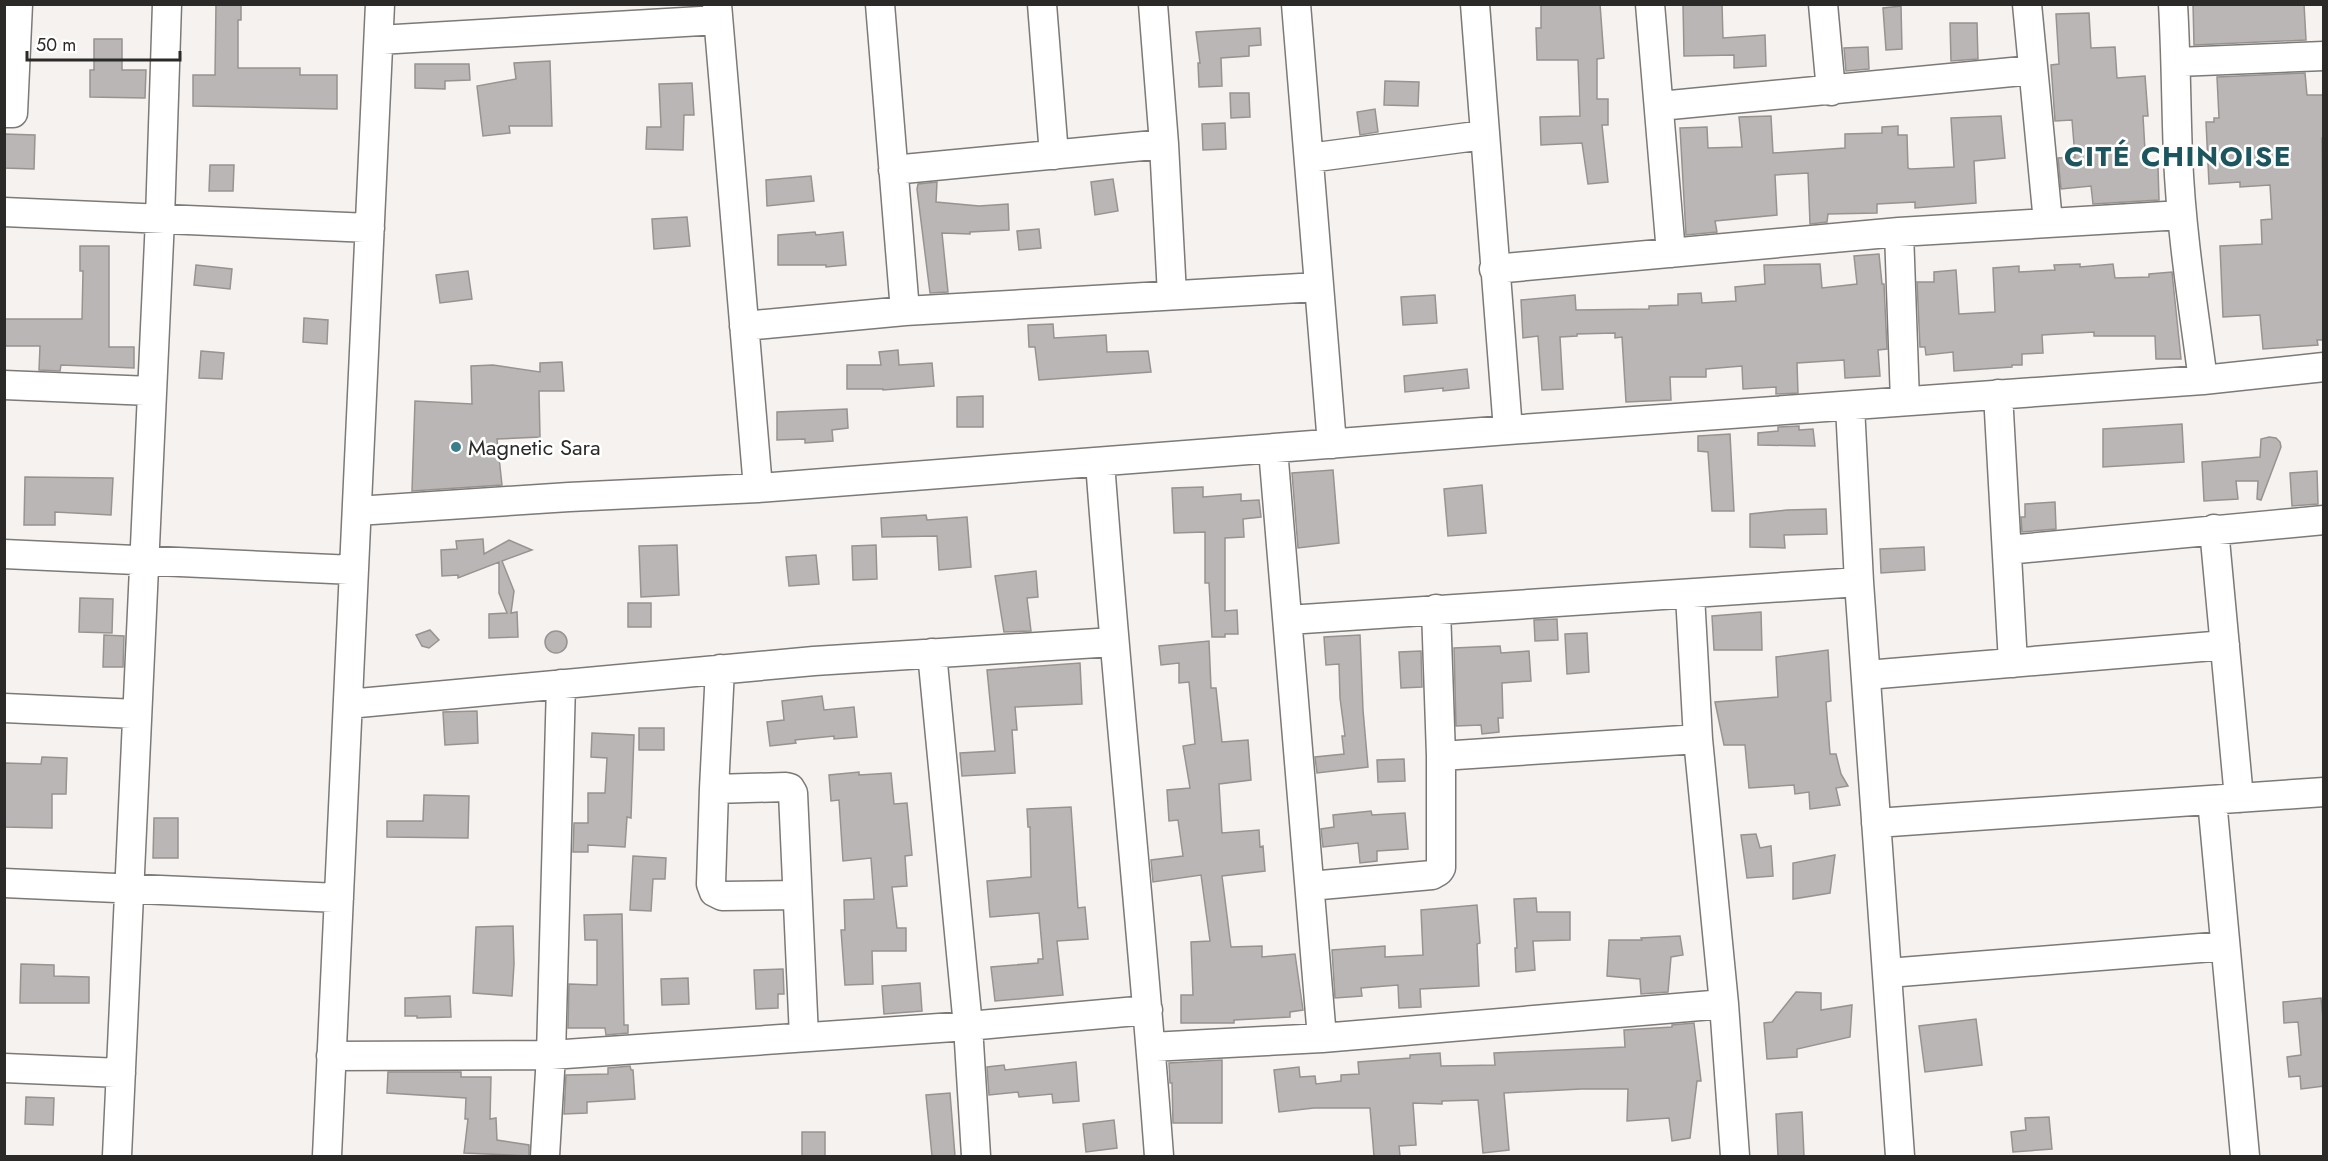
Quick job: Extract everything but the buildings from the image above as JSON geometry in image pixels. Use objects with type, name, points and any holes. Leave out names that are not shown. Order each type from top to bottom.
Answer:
[{"type":"street","points":[[4,113],[13,114],[18,4]]},
{"type":"street","points":[[117,1156],[160,219],[167,4]]},
{"type":"street","points":[[327,1156],[380,4]]},
{"type":"street","points":[[880,4],[904,311]]},
{"type":"street","points":[[1042,4],[1054,154]]},
{"type":"street","points":[[1153,4],[1164,144],[1172,295]]},
{"type":"street","points":[[1296,4],[1317,287],[1332,444]]},
{"type":"street","points":[[1475,4],[1508,430]]},
{"type":"street","points":[[1650,4],[1671,254]]},
{"type":"street","points":[[1823,4],[1831,91]]},
{"type":"street","points":[[2027,4],[2048,222]]},
{"type":"street","points":[[2173,4],[2182,215],[2203,380]]},
{"type":"street","points":[[378,40],[718,12],[758,488]]},
{"type":"street","points":[[2177,62],[2324,56]]},
{"type":"street","points":[[1660,106],[2033,70]]},
{"type":"street","points":[[1309,158],[1484,135]]},
{"type":"street","points":[[892,170],[1164,144]]},
{"type":"street","points":[[4,212],[370,228]]},
{"type":"street","points":[[1494,269],[1899,232],[2182,215]]},
{"type":"street","points":[[1899,232],[1905,401]]},
{"type":"street","points":[[744,326],[904,311],[1317,287]]},
{"type":"street","points":[[357,512],[569,497],[758,488],[1508,430],[2203,380],[2324,367]]},
{"type":"street","points":[[4,385],[151,391]]},
{"type":"street","points":[[1998,394],[2013,663]]},
{"type":"street","points":[[1850,406],[1859,582],[1900,1156]]},
{"type":"street","points":[[1273,449],[1322,1038]]},
{"type":"street","points":[[1100,462],[1113,642],[1148,1010],[1159,1156]]},
{"type":"street","points":[[2007,550],[2324,519]]},
{"type":"street","points":[[2214,529],[2226,645],[2225,946],[2245,1156]]},
{"type":"street","points":[[4,554],[354,570]]},
{"type":"street","points":[[1288,620],[1859,582]]},
{"type":"street","points":[[1690,595],[1698,739],[1724,1004],[1735,1156]]},
{"type":"street","points":[[1310,886],[1432,875],[1439,872],[1442,863],[1437,609]]},
{"type":"street","points":[[348,704],[720,669],[932,652],[1113,642]]},
{"type":"street","points":[[1867,675],[2226,645]]},
{"type":"street","points":[[932,652],[968,1026],[976,1156]]},
{"type":"street","points":[[720,669],[711,884],[714,892],[722,896],[797,895]]},
{"type":"street","points":[[545,1156],[551,1054],[561,684]]},
{"type":"street","points":[[4,708],[137,714]]},
{"type":"street","points":[[1441,756],[1698,739]]},
{"type":"street","points":[[714,789],[790,788],[793,792],[804,1037]]},
{"type":"street","points":[[1876,823],[2324,792]]},
{"type":"street","points":[[4,883],[339,898]]},
{"type":"street","points":[[1888,973],[2225,946]]},
{"type":"street","points":[[1151,1047],[1322,1038],[1724,1004]]},
{"type":"street","points":[[331,1056],[551,1054],[968,1026],[1148,1010]]},
{"type":"street","points":[[4,1068],[121,1073]]},
{"type":"place","name":"Magnetic Sara","points":[[456,447]]},
{"type":"district","name":"CITÉ CHINOISE","points":[[2178,156]]}]
